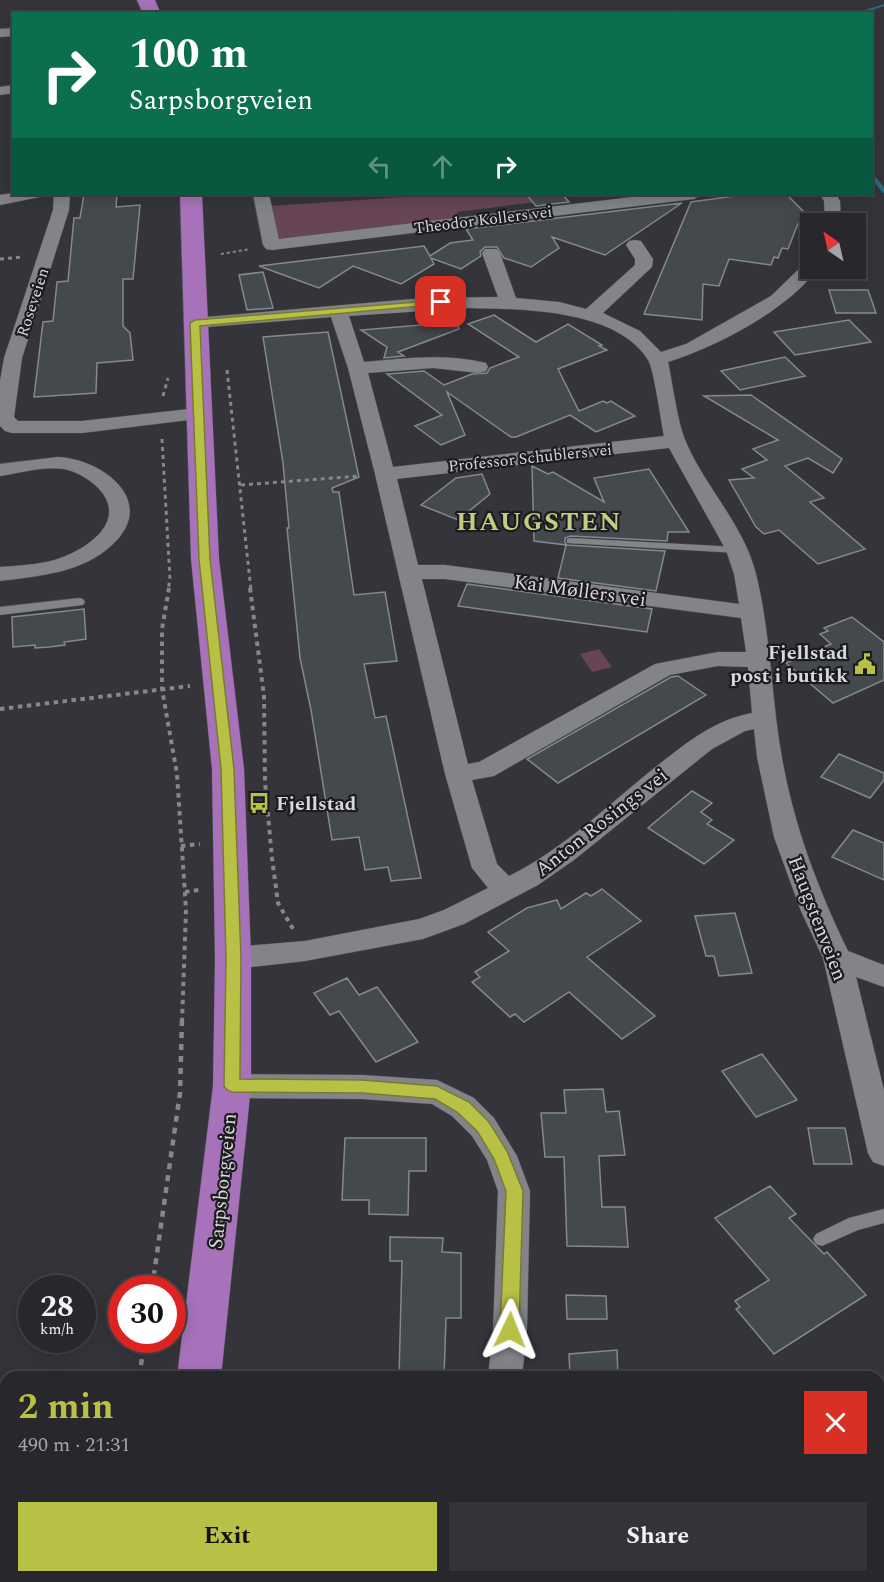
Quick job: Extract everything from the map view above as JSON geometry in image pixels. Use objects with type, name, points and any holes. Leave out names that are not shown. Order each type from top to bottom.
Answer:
[{"type":"highway","name":"Sarpsborgveien","points":[[191,195],[198,422],[209,613],[228,769],[233,958],[232,1086],[200,1371]]},
{"type":"street","points":[[0,200],[28,195]]},
{"type":"street","name":"Roseveien","points":[[62,195],[61,210],[7,359],[4,418],[6,427],[37,430],[101,427],[160,432],[198,422]]},
{"type":"street","name":"Theodor Kollers vei","points":[[261,195],[272,245],[686,195]]},
{"type":"street","points":[[829,195],[832,201],[833,213]]},
{"type":"street","points":[[590,315],[643,267],[644,259],[635,245]]},
{"type":"street","points":[[491,253],[509,303]]},
{"type":"street","points":[[658,358],[693,348],[777,300],[800,278]]},
{"type":"street","points":[[195,323],[455,302],[509,303],[558,308],[590,315],[609,322],[644,341],[658,358],[675,441],[737,550],[752,613],[766,718]]},
{"type":"street","points":[[338,310],[357,368],[385,474],[458,774],[485,868],[506,890]]},
{"type":"street","points":[[357,368],[420,362],[452,362],[479,367]]},
{"type":"street","points":[[64,463],[74,428]]},
{"type":"street","name":"Professor Schublers vei","points":[[385,474],[675,441]]},
{"type":"street","points":[[0,470],[64,463],[86,471],[106,483],[118,496],[121,513],[117,528],[102,544],[78,558],[51,568],[0,574]]},
{"type":"street","name":"Kai Møllers vei","points":[[408,572],[445,572],[752,613]]},
{"type":"street","points":[[458,774],[485,770],[663,669],[718,659],[759,660]]},
{"type":"street","name":"Anton Rosings vei","points":[[233,958],[305,951],[423,929],[454,917],[529,878],[565,853],[703,743],[738,724],[766,718]]},
{"type":"street","name":"Haugstenveien","points":[[766,718],[769,757],[787,837],[814,911],[837,958],[884,1153]]},
{"type":"street","points":[[837,958],[884,976]]},
{"type":"street","points":[[232,1086],[362,1087],[437,1092],[463,1107],[483,1126],[501,1156],[514,1191],[510,1330],[506,1371]]},
{"type":"lane","points":[[572,542],[737,550]]},
{"type":"lane","points":[[0,611],[80,602]]},
{"type":"lane","points":[[822,1239],[855,1223],[884,1216]]},
{"type":"path","points":[[219,245],[221,266]]},
{"type":"path","points":[[222,321],[260,678],[264,696],[266,782],[278,903],[305,951]]},
{"type":"path","points":[[154,1275],[180,1093],[185,892],[177,774],[162,689],[162,628],[170,579],[162,439]]},
{"type":"path","points":[[241,485],[385,474]]},
{"type":"path","points":[[0,710],[195,686]]},
{"type":"path","points":[[182,846],[201,844]]},
{"type":"path","points":[[185,892],[204,890]]},
{"type":"path","points":[[140,1371],[143,1353]]},
{"type":"shaded area","points":[[403,195],[531,195],[536,202],[457,212],[461,218],[285,240],[278,237],[270,206],[403,197]]},
{"type":"shaded area","points":[[599,649],[612,667],[592,672],[580,654]]},
{"type":"building","points":[[84,195],[117,195],[116,207],[140,205],[133,279],[123,279],[123,326],[130,333],[133,360],[97,363],[96,393],[34,397],[43,322],[53,321],[57,282],[68,281],[74,218],[80,218]]},
{"type":"building","points":[[527,195],[563,195],[569,202],[536,206]]},
{"type":"building","points":[[742,195],[787,195],[803,211],[800,213],[788,249],[782,248],[778,258],[774,257],[771,265],[729,259],[719,286],[703,284],[702,320],[644,314],[691,202]]},
{"type":"building","points":[[682,203],[605,255],[552,237],[559,248],[531,267],[504,258],[497,247],[485,247],[480,252],[481,256],[461,269],[431,258],[434,264],[401,284],[353,266],[319,288],[259,266],[424,246],[430,256],[450,243],[473,240],[466,229]]},
{"type":"building","points":[[263,272],[273,308],[247,310],[239,275]]},
{"type":"building","points":[[829,290],[868,290],[876,313],[836,313]]},
{"type":"building","points":[[494,315],[536,342],[568,324],[602,345],[599,346],[607,350],[558,369],[579,411],[603,401],[607,403],[611,401],[635,416],[596,432],[570,415],[511,437],[447,392],[465,435],[441,445],[415,426],[442,415],[387,374],[424,371],[444,385],[472,374],[487,373],[490,368],[519,357],[468,324]]},
{"type":"building","points":[[849,320],[871,342],[795,355],[774,332]]},
{"type":"building","points":[[457,322],[459,329],[398,352],[404,356],[384,358],[387,347],[361,330]]},
{"type":"building","points":[[328,332],[359,477],[332,488],[333,492],[339,492],[354,595],[385,592],[397,661],[364,664],[375,718],[386,716],[421,878],[391,881],[388,867],[365,870],[359,837],[332,840],[311,710],[300,658],[283,463],[263,337]]},
{"type":"building","points":[[785,357],[805,376],[740,390],[721,371]]},
{"type":"building","points":[[751,395],[842,459],[833,473],[808,458],[785,466],[824,498],[810,502],[865,549],[818,564],[779,530],[764,534],[756,527],[729,480],[754,478],[742,469],[767,460],[753,449],[778,440],[704,396]]},
{"type":"building","points":[[532,466],[548,474],[553,472],[604,502],[594,478],[649,469],[689,532],[668,532],[667,541],[571,536],[565,538],[565,543],[567,545],[665,551],[656,591],[558,578],[566,545],[534,541]]},
{"type":"building","points":[[482,474],[490,494],[458,520],[421,505],[456,478]]},
{"type":"building","points":[[467,584],[652,609],[647,632],[458,606]]},
{"type":"building","points":[[84,609],[86,639],[49,647],[35,648],[35,645],[13,647],[12,617]]},
{"type":"building","points":[[852,617],[884,642],[884,680],[833,703],[786,663],[831,644],[820,634],[828,631],[824,628]]},
{"type":"building","points":[[678,676],[706,695],[558,783],[527,759],[671,677]]},
{"type":"building","points":[[839,754],[884,773],[884,780],[870,798],[821,777]]},
{"type":"building","points":[[692,791],[712,803],[701,812],[712,820],[707,824],[734,840],[704,864],[648,828]]},
{"type":"building","points":[[853,830],[884,843],[884,880],[832,857]]},
{"type":"building","points":[[602,889],[641,921],[587,957],[655,1016],[622,1039],[569,992],[524,1022],[515,1014],[510,1017],[472,982],[480,977],[475,972],[509,951],[488,932],[527,908],[557,900],[561,909],[586,893],[591,896]]},
{"type":"building","points":[[735,913],[752,973],[719,976],[714,956],[706,956],[695,916]]},
{"type":"building","points":[[347,978],[359,995],[377,987],[418,1042],[376,1062],[339,1011],[330,1015],[314,993]]},
{"type":"building","points":[[762,1054],[797,1100],[756,1117],[722,1071]]},
{"type":"building","points":[[603,1089],[606,1112],[619,1111],[625,1155],[599,1156],[602,1207],[625,1207],[628,1247],[567,1246],[564,1157],[545,1157],[541,1113],[566,1113],[564,1090]]},
{"type":"building","points":[[808,1128],[845,1128],[852,1164],[814,1164]]},
{"type":"building","points":[[345,1138],[426,1138],[426,1171],[409,1171],[408,1215],[369,1214],[369,1200],[342,1200]]},
{"type":"building","points":[[770,1186],[796,1214],[789,1218],[824,1254],[827,1252],[866,1295],[774,1354],[736,1309],[740,1307],[735,1301],[769,1280],[715,1218]]},
{"type":"building","points":[[390,1237],[443,1238],[442,1252],[461,1253],[461,1318],[446,1318],[444,1371],[399,1371],[402,1261],[390,1261]]},
{"type":"building","points":[[566,1295],[606,1296],[607,1319],[567,1319]]},
{"type":"building","points":[[617,1350],[618,1371],[570,1371],[569,1354]]},
{"type":"waterway","points":[[861,12],[884,5]]},
{"type":"waterway","points":[[873,177],[884,191]]},
{"type":"place","name":"Fjellstad post i butikk","points":[[865,664]]},
{"type":"place","name":"Fjellstad","points":[[259,803]]},
{"type":"district","name":"HAUGSTEN","points":[[539,521]]},
{"type":"route","points":[[441,302],[195,323],[205,559],[210,623],[228,769],[233,958],[232,1086],[362,1087],[437,1092],[463,1107],[483,1126],[501,1156],[514,1191],[510,1330]]}]
